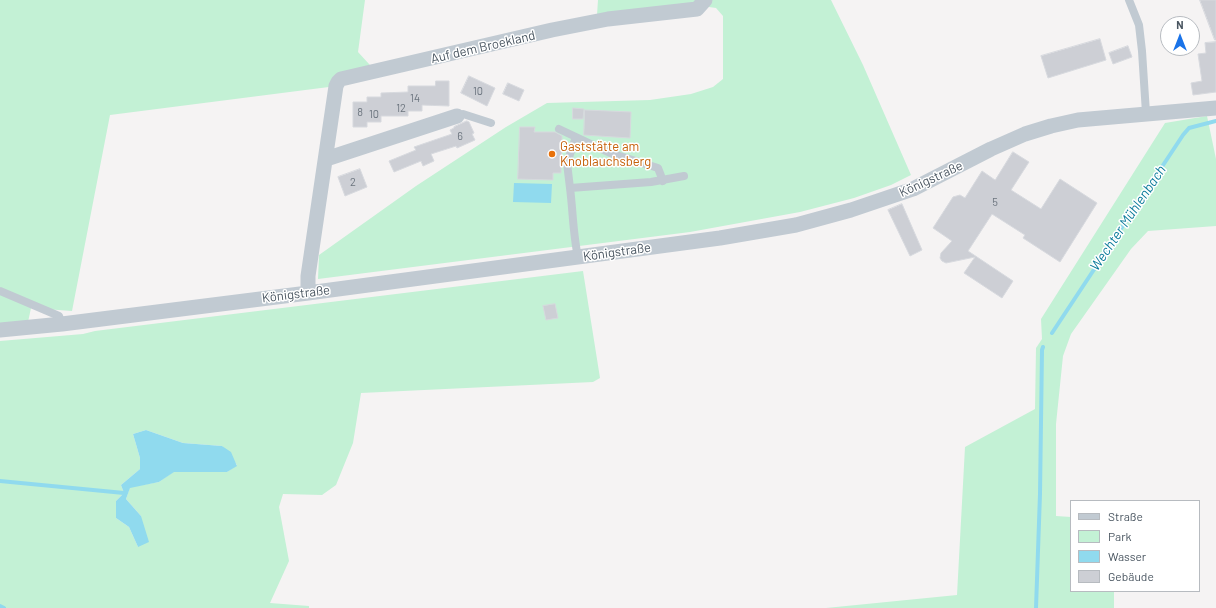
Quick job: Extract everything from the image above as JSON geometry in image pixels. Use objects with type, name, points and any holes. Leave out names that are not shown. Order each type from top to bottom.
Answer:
[{"type":"street","name":"Auf dem Broekland","points":[[308,293],[308,276],[336,86],[341,79],[552,30],[608,19],[697,9],[705,0]]},
{"type":"street","name":"Königstraße","points":[[0,330],[62,324],[308,293],[720,238],[796,225],[851,210],[913,189],[991,149],[1025,134],[1051,126],[1078,120],[1216,108]]},
{"type":"street","points":[[326,159],[457,116]]},
{"type":"lane","points":[[1129,0],[1139,25],[1146,113]]},
{"type":"lane","points":[[457,116],[463,114],[491,123]]},
{"type":"lane","points":[[560,129],[610,153],[658,168],[663,181]]},
{"type":"lane","points":[[576,137],[567,163],[574,215],[575,243],[578,257]]},
{"type":"lane","points":[[570,188],[663,181],[684,176]]},
{"type":"lane","points":[[0,291],[59,316],[62,324]]},
{"type":"green space","points":[[0,0],[365,0],[358,52],[380,76],[345,85],[110,115],[72,311],[31,308],[28,322],[0,323]]},
{"type":"green space","points":[[598,0],[831,0],[863,65],[911,175],[891,185],[854,198],[800,212],[690,232],[318,279],[319,255],[416,186],[506,127],[547,103],[650,100],[691,94],[713,87],[723,79],[723,16],[716,8],[688,4],[597,15]]},
{"type":"green space","points":[[1207,116],[1216,159],[1216,226],[1148,231],[1131,249],[1071,334],[1063,356],[1056,424],[1056,516],[1070,517],[1070,592],[1114,592],[1114,608],[826,608],[957,595],[965,447],[1035,409],[1036,348],[1042,339],[1041,319],[1165,123]]},
{"type":"green space","points":[[583,271],[600,378],[593,382],[361,393],[353,443],[336,485],[322,495],[283,494],[279,507],[289,561],[270,603],[309,606],[309,608],[0,608],[0,341],[83,334],[95,331]],"holes":[[[146,430],[183,443],[222,446],[237,465],[227,472],[173,472],[159,482],[130,487],[126,499],[141,516],[138,547],[129,527],[116,518],[116,501],[124,493],[121,485],[140,469],[140,458],[133,434]]]},
{"type":"water","points":[[514,183],[552,184],[551,203],[513,202]]},
{"type":"water","points":[[146,430],[183,443],[222,446],[231,452],[237,466],[227,472],[174,472],[159,482],[130,488],[126,499],[141,516],[149,542],[138,547],[129,527],[116,518],[116,501],[124,493],[121,485],[140,469],[140,458],[133,434]]},
{"type":"building","points":[[1200,0],[1216,0],[1216,40],[1215,40]]},
{"type":"building","points":[[1100,39],[1106,60],[1048,78],[1041,56]]},
{"type":"building","points":[[1216,42],[1216,92],[1193,95],[1191,83],[1202,81],[1198,56],[1200,56],[1200,54],[1206,53],[1205,43]]},
{"type":"building","points":[[1128,46],[1132,57],[1113,64],[1109,53]]},
{"type":"building","points":[[469,76],[495,88],[487,106],[461,93]]},
{"type":"building","points":[[436,81],[449,81],[449,106],[422,105],[422,111],[408,111],[408,116],[381,116],[381,122],[367,122],[367,127],[353,127],[353,102],[367,102],[367,97],[381,97],[381,93],[408,92],[408,86],[435,86]]},
{"type":"building","points":[[508,83],[524,90],[519,101],[503,94]]},
{"type":"building","points":[[573,108],[584,109],[583,119],[573,119]]},
{"type":"building","points":[[585,110],[631,112],[630,138],[584,135]]},
{"type":"building","points":[[467,121],[469,122],[474,133],[472,134],[475,140],[457,148],[456,146],[431,154],[434,161],[423,166],[421,161],[394,172],[389,161],[416,150],[414,147],[452,134],[450,130]]},
{"type":"building","name":"Gaststätte am Knoblauchsberg","points":[[520,127],[535,127],[534,132],[555,132],[562,136],[561,173],[553,173],[553,180],[518,179]]},
{"type":"building","points":[[1013,152],[1029,162],[1011,190],[1041,209],[1060,179],[1097,203],[1060,262],[1023,238],[1025,235],[992,214],[968,251],[1013,281],[1002,298],[964,273],[975,257],[946,263],[942,261],[940,258],[941,253],[952,241],[933,228],[953,197],[960,195],[965,198],[982,171],[995,180]]},
{"type":"building","points":[[360,169],[367,187],[345,196],[338,177]]},
{"type":"building","points":[[902,204],[922,250],[910,256],[888,210]]},
{"type":"building","points":[[555,304],[558,318],[546,320],[543,306]]},
{"type":"waterway","name":"Wechter Mühlenbach","points":[[1052,333],[1183,135],[1189,128],[1216,121]]},
{"type":"waterway","name":"Wechter Mühlenbach","points":[[1036,608],[1043,347]]},
{"type":"waterway","points":[[0,481],[124,493]]},
{"type":"waterway","name":"Wechter Mühlenbach","points":[[0,606],[4,608]]},
{"type":"place","name":"Gaststätte am Knoblauchsberg","points":[[552,154]]}]
